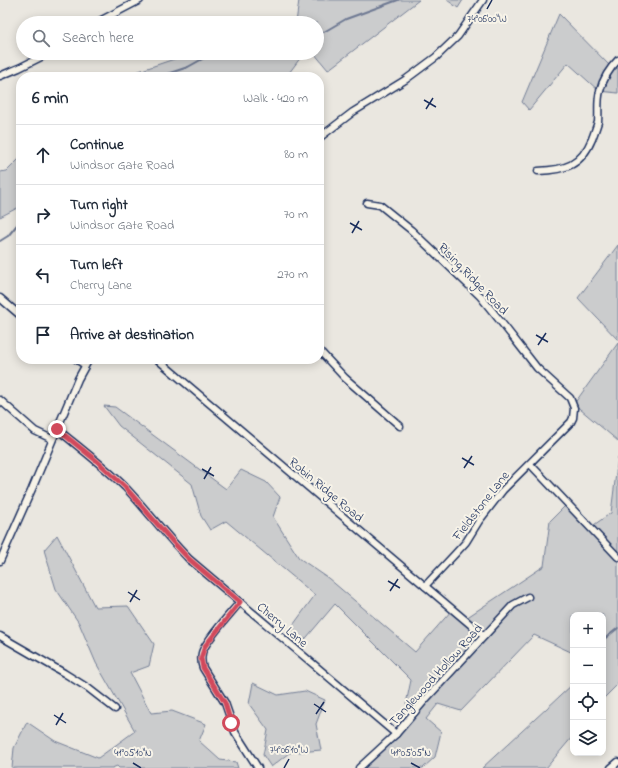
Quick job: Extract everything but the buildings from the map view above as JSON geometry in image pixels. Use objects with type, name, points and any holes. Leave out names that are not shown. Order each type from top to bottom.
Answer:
[{"type":"street","points":[[109,16],[140,0]]},
{"type":"street","points":[[324,134],[353,112],[405,80],[436,57],[458,36],[483,0]]},
{"type":"street","points":[[0,76],[35,60]]},
{"type":"street","points":[[538,171],[551,171],[567,167],[574,163],[588,149],[598,122],[598,103],[602,83],[607,73],[618,60]]},
{"type":"street","name":"Rising Ridge Road","points":[[367,203],[380,204],[411,230],[480,296],[534,364],[570,398],[574,408],[571,422]]},
{"type":"street","points":[[0,298],[16,312]]},
{"type":"street","points":[[324,355],[345,378],[400,426]]},
{"type":"street","name":"Robin Ridge Road","points":[[163,364],[484,636]]},
{"type":"street","points":[[0,560],[85,365]]},
{"type":"street","points":[[0,400],[35,431],[52,439]]},
{"type":"street","name":"Fieldstone Lane","points":[[424,586],[455,554],[503,490],[571,422]]},
{"type":"street","name":"Cherry Lane","points":[[57,429],[104,467],[134,497],[178,548],[396,734]]},
{"type":"street","points":[[530,464],[618,557]]},
{"type":"street","name":"Tanglewood Hollow Road","points":[[359,768],[396,734],[513,605],[528,597]]},
{"type":"street","points":[[240,602],[205,646],[201,658],[203,668],[225,703],[234,732],[258,768]]},
{"type":"street","points":[[0,636],[88,688],[115,709]]},
{"type":"street","points":[[612,768],[618,762]]},
{"type":"shaded area","points":[[299,0],[419,0],[328,70],[320,60],[324,60],[324,16],[297,16]]},
{"type":"shaded area","points":[[447,0],[463,0],[458,8]]},
{"type":"shaded area","points":[[559,14],[613,69],[618,68],[618,93],[599,91],[568,63],[529,110],[522,102]]},
{"type":"shaded area","points":[[171,60],[299,60],[290,72],[136,72]]},
{"type":"shaded area","points":[[16,162],[16,209],[0,217],[0,172],[7,171]]},
{"type":"shaded area","points":[[618,245],[618,340],[578,298]]},
{"type":"shaded area","points":[[618,343],[618,441],[574,404]]},
{"type":"shaded area","points":[[104,406],[115,407],[226,489],[241,470],[266,482],[280,497],[273,517],[299,558],[328,578],[415,652],[452,610],[463,620],[544,566],[550,521],[567,504],[588,529],[611,513],[618,457],[618,684],[606,696],[606,612],[570,612],[570,652],[534,635],[461,711],[438,704],[426,719],[441,732],[435,757],[423,768],[357,768],[414,712],[406,704],[411,680],[335,604],[296,650],[283,639],[315,595],[226,521],[210,530],[201,516],[192,484],[119,426]]},
{"type":"shaded area","points":[[57,535],[95,607],[128,606],[154,644],[149,666],[130,673],[151,713],[172,711],[206,724],[199,741],[220,760],[236,762],[238,768],[119,768],[117,766],[112,768],[12,768],[14,748],[27,722],[55,741],[98,758],[135,731],[96,663],[79,623],[56,589],[44,550]]},
{"type":"shaded area","points":[[253,683],[278,695],[305,691],[325,700],[316,724],[321,750],[289,753],[271,767],[263,755],[268,730],[249,704]]},
{"type":"shaded area","points":[[570,687],[570,740],[546,768],[482,768]]},
{"type":"waterway","points":[[324,32],[346,19],[398,0]]},
{"type":"waterway","points":[[173,72],[188,67],[200,60]]},
{"type":"waterway","points":[[0,241],[8,236],[16,226]]},
{"type":"waterway","points":[[606,638],[618,628]]},
{"type":"route","points":[[57,429],[98,462],[125,487],[189,559],[240,602],[205,646],[201,658],[203,668],[225,703],[231,723]]}]
